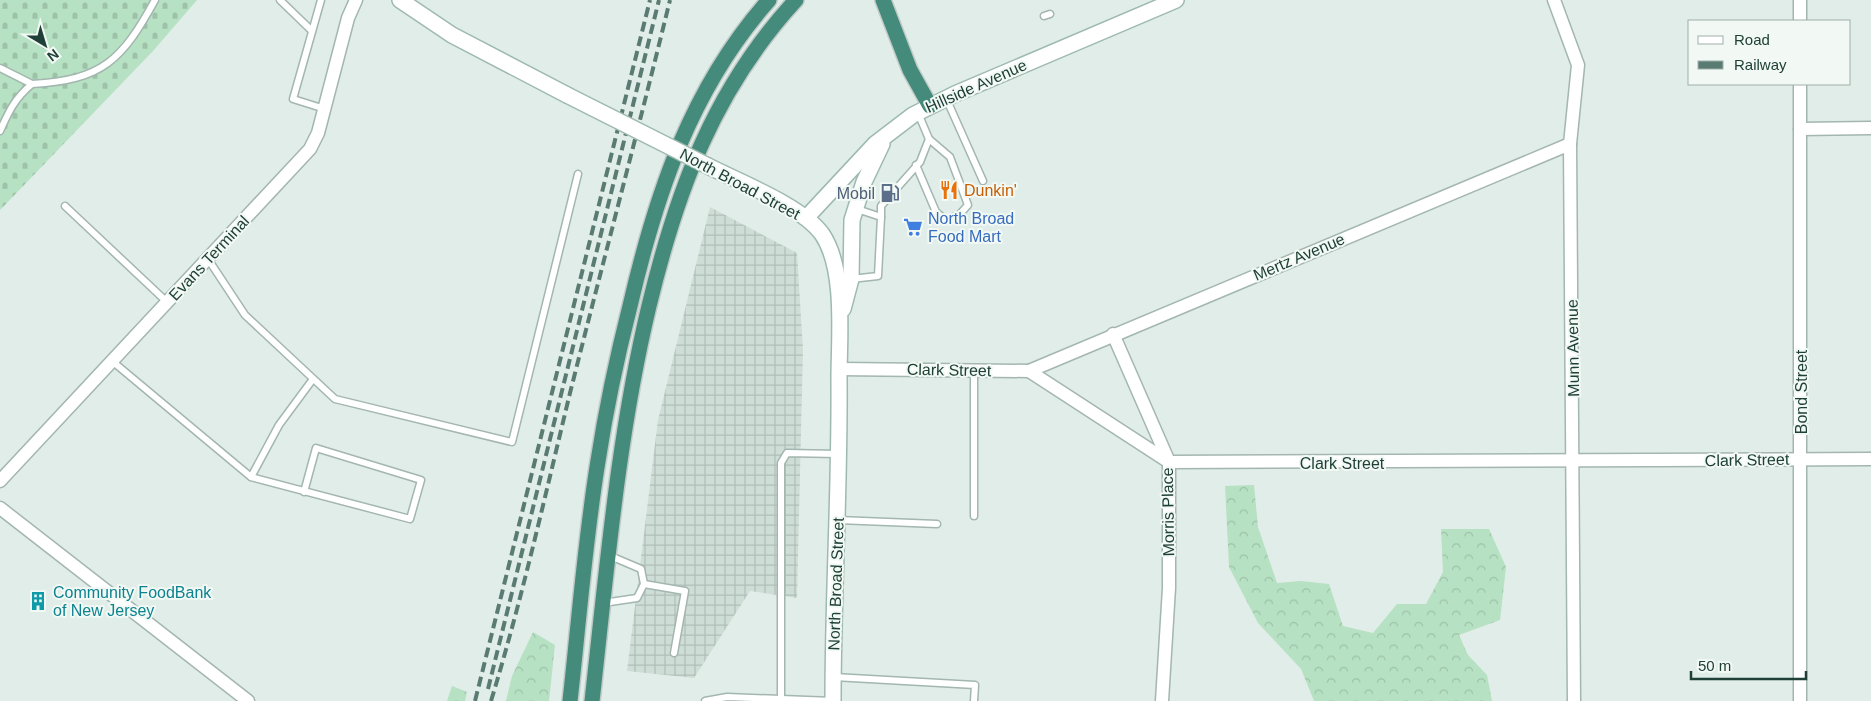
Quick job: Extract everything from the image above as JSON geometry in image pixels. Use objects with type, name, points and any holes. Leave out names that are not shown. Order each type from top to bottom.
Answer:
[{"type":"highway","points":[[570,701],[599,453],[619,350],[647,235],[670,166],[705,93],[734,46],[769,0]]},
{"type":"highway","points":[[592,701],[608,555],[629,396],[654,285],[677,202],[702,141],[726,95],[756,49],[796,0]]},
{"type":"highway","points":[[883,0],[924,110]]},
{"type":"main road","name":"North Broad Street","points":[[400,0],[452,36],[806,218],[823,235],[832,258],[837,287],[839,325],[838,520],[833,701]]},
{"type":"main road","name":"Hillside Avenue","points":[[806,218],[863,156],[889,132],[924,110],[946,98],[1176,0]]},
{"type":"main road","points":[[839,325],[851,280],[851,231],[856,208],[868,170],[889,132]]},
{"type":"street","name":"Evans Terminal","points":[[0,481],[310,149],[318,133],[348,18],[356,0]]},
{"type":"street","name":"Munn Avenue","points":[[1554,0],[1578,65],[1570,144],[1574,701]]},
{"type":"street","points":[[1800,0],[1800,20]]},
{"type":"street","name":"Bond Street","points":[[1800,85],[1802,459],[1800,701]]},
{"type":"street","points":[[1800,129],[1871,128]]},
{"type":"street","name":"Mertz Avenue","points":[[1029,371],[1113,334],[1570,144]]},
{"type":"street","name":"Morris Place","points":[[1113,334],[1169,462],[1169,588],[1162,701]]},
{"type":"street","name":"Clark Street","points":[[839,369],[1029,371]]},
{"type":"street","points":[[1029,371],[1169,462]]},
{"type":"street","name":"Clark Street","points":[[1169,462],[1871,459]]},
{"type":"street","points":[[0,508],[248,701]]},
{"type":"lane","points":[[0,68],[32,84],[59,83],[87,76],[113,62],[139,30],[155,0]]},
{"type":"lane","points":[[280,0],[312,31]]},
{"type":"lane","points":[[321,0],[293,99],[325,109]]},
{"type":"lane","points":[[0,130],[8,111],[20,94],[32,84]]},
{"type":"lane","points":[[946,98],[983,181]]},
{"type":"lane","points":[[851,280],[878,276],[881,206],[916,165],[929,140],[924,110]]},
{"type":"lane","points":[[916,165],[936,212],[946,220],[959,215],[968,205],[950,157],[929,140]]},
{"type":"lane","points":[[208,259],[245,314],[335,399],[512,442],[578,174]]},
{"type":"lane","points":[[65,206],[167,302]]},
{"type":"lane","points":[[856,208],[882,217]]},
{"type":"lane","points":[[112,361],[251,477],[304,492],[410,519],[421,480],[316,448],[304,492]]},
{"type":"lane","points":[[974,370],[974,516]]},
{"type":"lane","points":[[251,477],[279,425],[313,379]]},
{"type":"lane","points":[[781,699],[781,463],[787,453],[839,454]]},
{"type":"lane","points":[[838,520],[937,524]]},
{"type":"lane","points":[[603,603],[637,598],[644,584],[641,569],[608,555]]},
{"type":"lane","points":[[644,584],[686,591],[674,653]]},
{"type":"lane","points":[[833,677],[975,685],[974,701]]},
{"type":"lane","points":[[705,701],[727,697],[833,701]]},
{"type":"shaded area","points":[[710,207],[797,253],[803,350],[797,598],[750,591],[694,678],[627,671],[658,420]]},
{"type":"green space","points":[[0,0],[197,0],[153,51],[0,210]]},
{"type":"green space","points":[[1254,485],[1258,527],[1277,583],[1301,581],[1329,584],[1343,626],[1373,633],[1397,604],[1426,604],[1443,572],[1441,529],[1489,529],[1506,567],[1500,620],[1459,635],[1468,655],[1487,675],[1492,701],[1314,701],[1301,669],[1258,623],[1229,567],[1225,486]]},
{"type":"green space","points":[[533,632],[555,645],[549,701],[506,701],[512,676]]},
{"type":"green space","points":[[452,686],[467,692],[465,701],[447,701]]},
{"type":"railway","points":[[475,701],[650,0]]},
{"type":"railway","points":[[488,689],[659,0]]},
{"type":"railway","points":[[491,701],[523,586],[670,0]]},
{"type":"place","name":"Dunkin'","points":[[949,190]]},
{"type":"place","name":"Mobil","points":[[890,193]]},
{"type":"place","name":"North Broad Food Mart","points":[[913,227]]},
{"type":"place","name":"Community FoodBank of New Jersey","points":[[38,601]]}]
